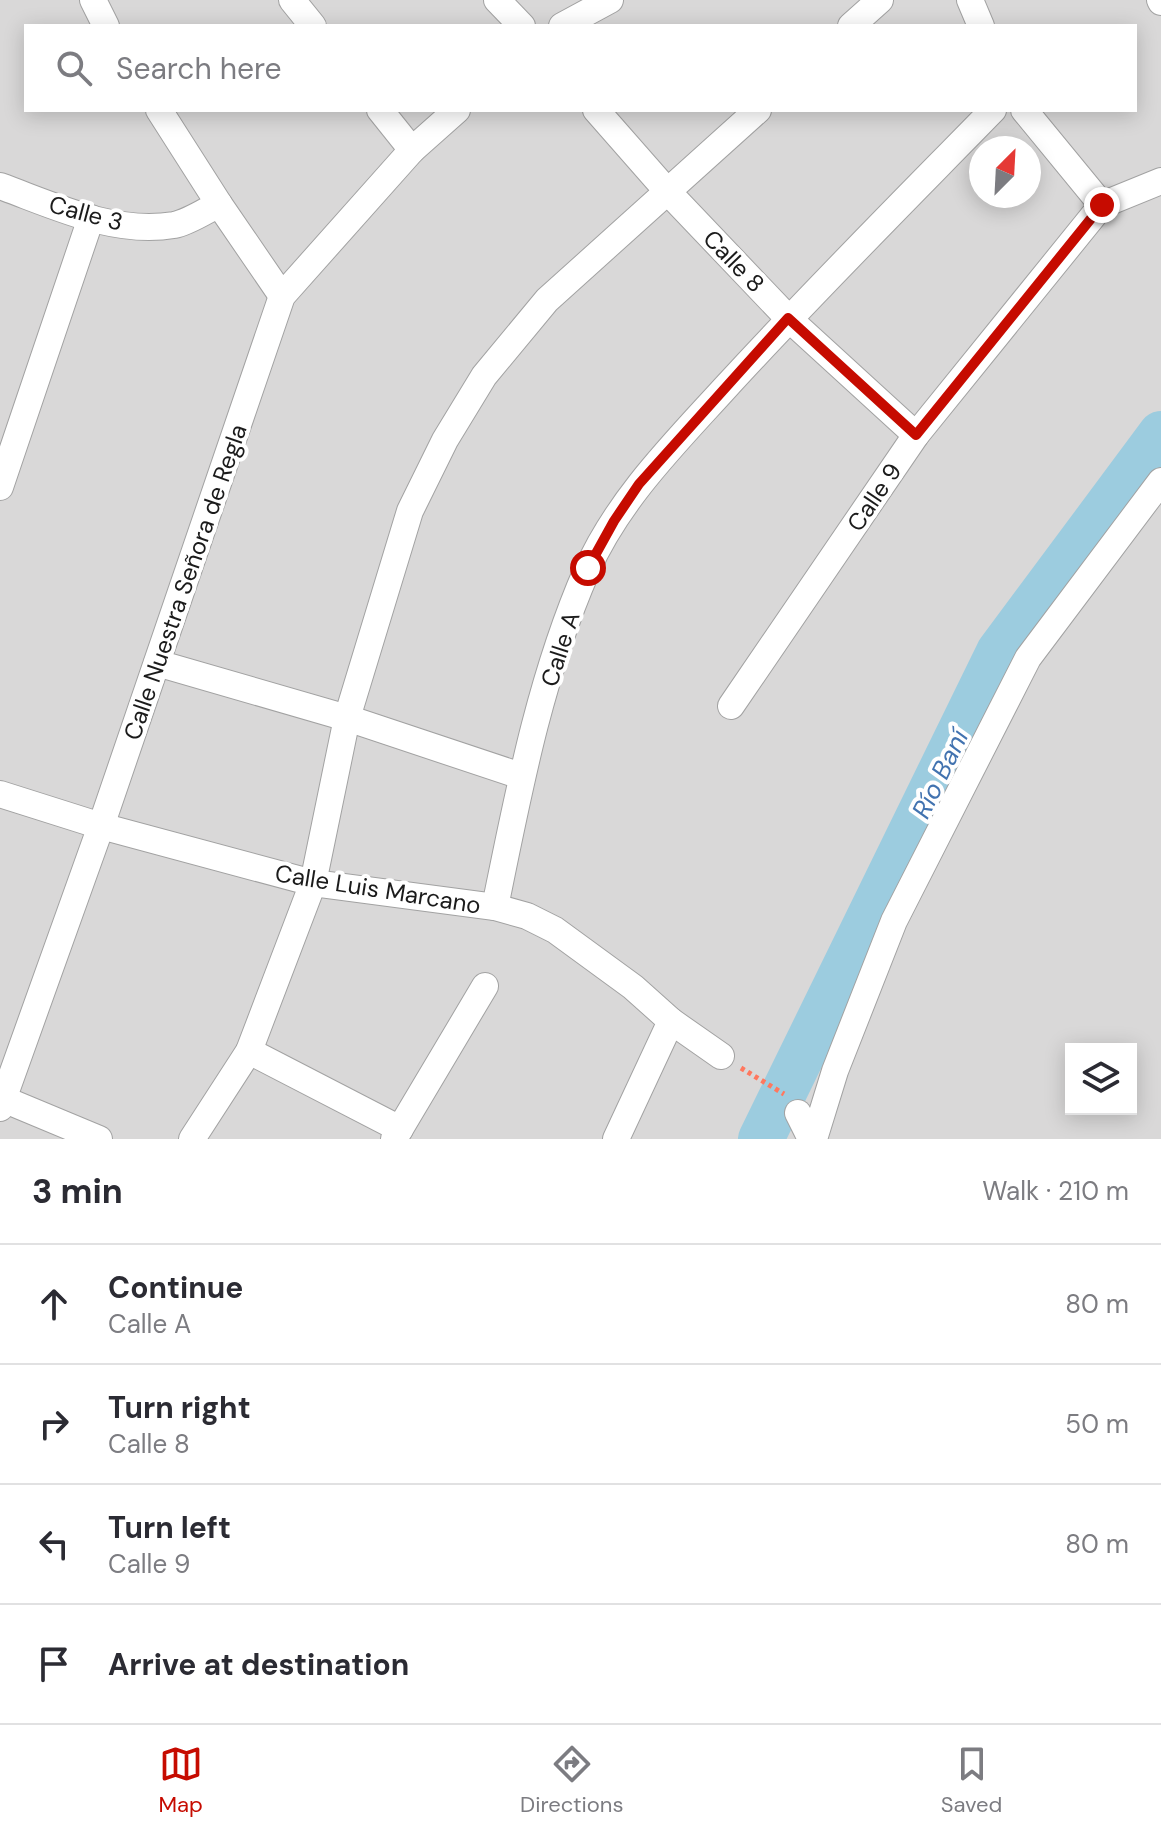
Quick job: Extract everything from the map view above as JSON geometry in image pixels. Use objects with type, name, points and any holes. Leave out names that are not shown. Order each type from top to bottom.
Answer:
[{"type":"street","points":[[93,0],[105,24]]},
{"type":"street","points":[[292,0],[311,24]]},
{"type":"street","points":[[497,0],[520,24]]},
{"type":"street","points":[[566,24],[610,0]]},
{"type":"street","points":[[853,24],[880,0]]},
{"type":"street","points":[[970,0],[980,24]]},
{"type":"street","points":[[160,112],[282,296]]},
{"type":"street","points":[[382,112],[412,150]]},
{"type":"street","name":"Calle Nuestra Señora de Regla","points":[[2,1104],[101,826],[282,296],[412,150],[455,112]]},
{"type":"street","name":"Calle 8","points":[[598,112],[668,192],[788,318],[916,435]]},
{"type":"street","points":[[192,1139],[249,1051],[313,883],[347,718],[410,511],[445,440],[484,376],[547,300],[756,112]]},
{"type":"street","name":"Calle A","points":[[495,907],[521,776],[561,639],[588,568],[614,521],[639,484],[788,318],[991,112]]},
{"type":"street","points":[[1026,112],[1102,205],[1161,181]]},
{"type":"street","name":"Calle 3","points":[[0,186],[91,218],[130,226],[172,225],[219,204]]},
{"type":"street","name":"Calle 9","points":[[731,706],[916,435],[1102,205]]},
{"type":"street","points":[[0,487],[91,218]]},
{"type":"street","points":[[812,1139],[835,1071],[894,921],[1028,658],[1161,481]]},
{"type":"street","points":[[157,663],[347,718],[521,776]]},
{"type":"street","name":"Calle Luis Marcano","points":[[0,794],[101,826],[313,883],[495,907],[527,916],[555,930],[721,1056]]},
{"type":"street","points":[[249,1051],[397,1134],[485,986]]},
{"type":"street","points":[[616,1139],[671,1021]]},
{"type":"street","points":[[2,1104],[99,1139]]},
{"type":"street","points":[[798,1113],[812,1139]]},
{"type":"path","points":[[721,1056],[790,1097],[798,1113]]},
{"type":"shaded area","points":[[0,0],[1161,0],[1161,1139],[0,1139]]},
{"type":"waterway","name":"Río Baní","points":[[761,1139],[999,652],[1161,434]]},
{"type":"route","points":[[588,568],[639,484],[788,318],[916,435],[1102,205]]}]
